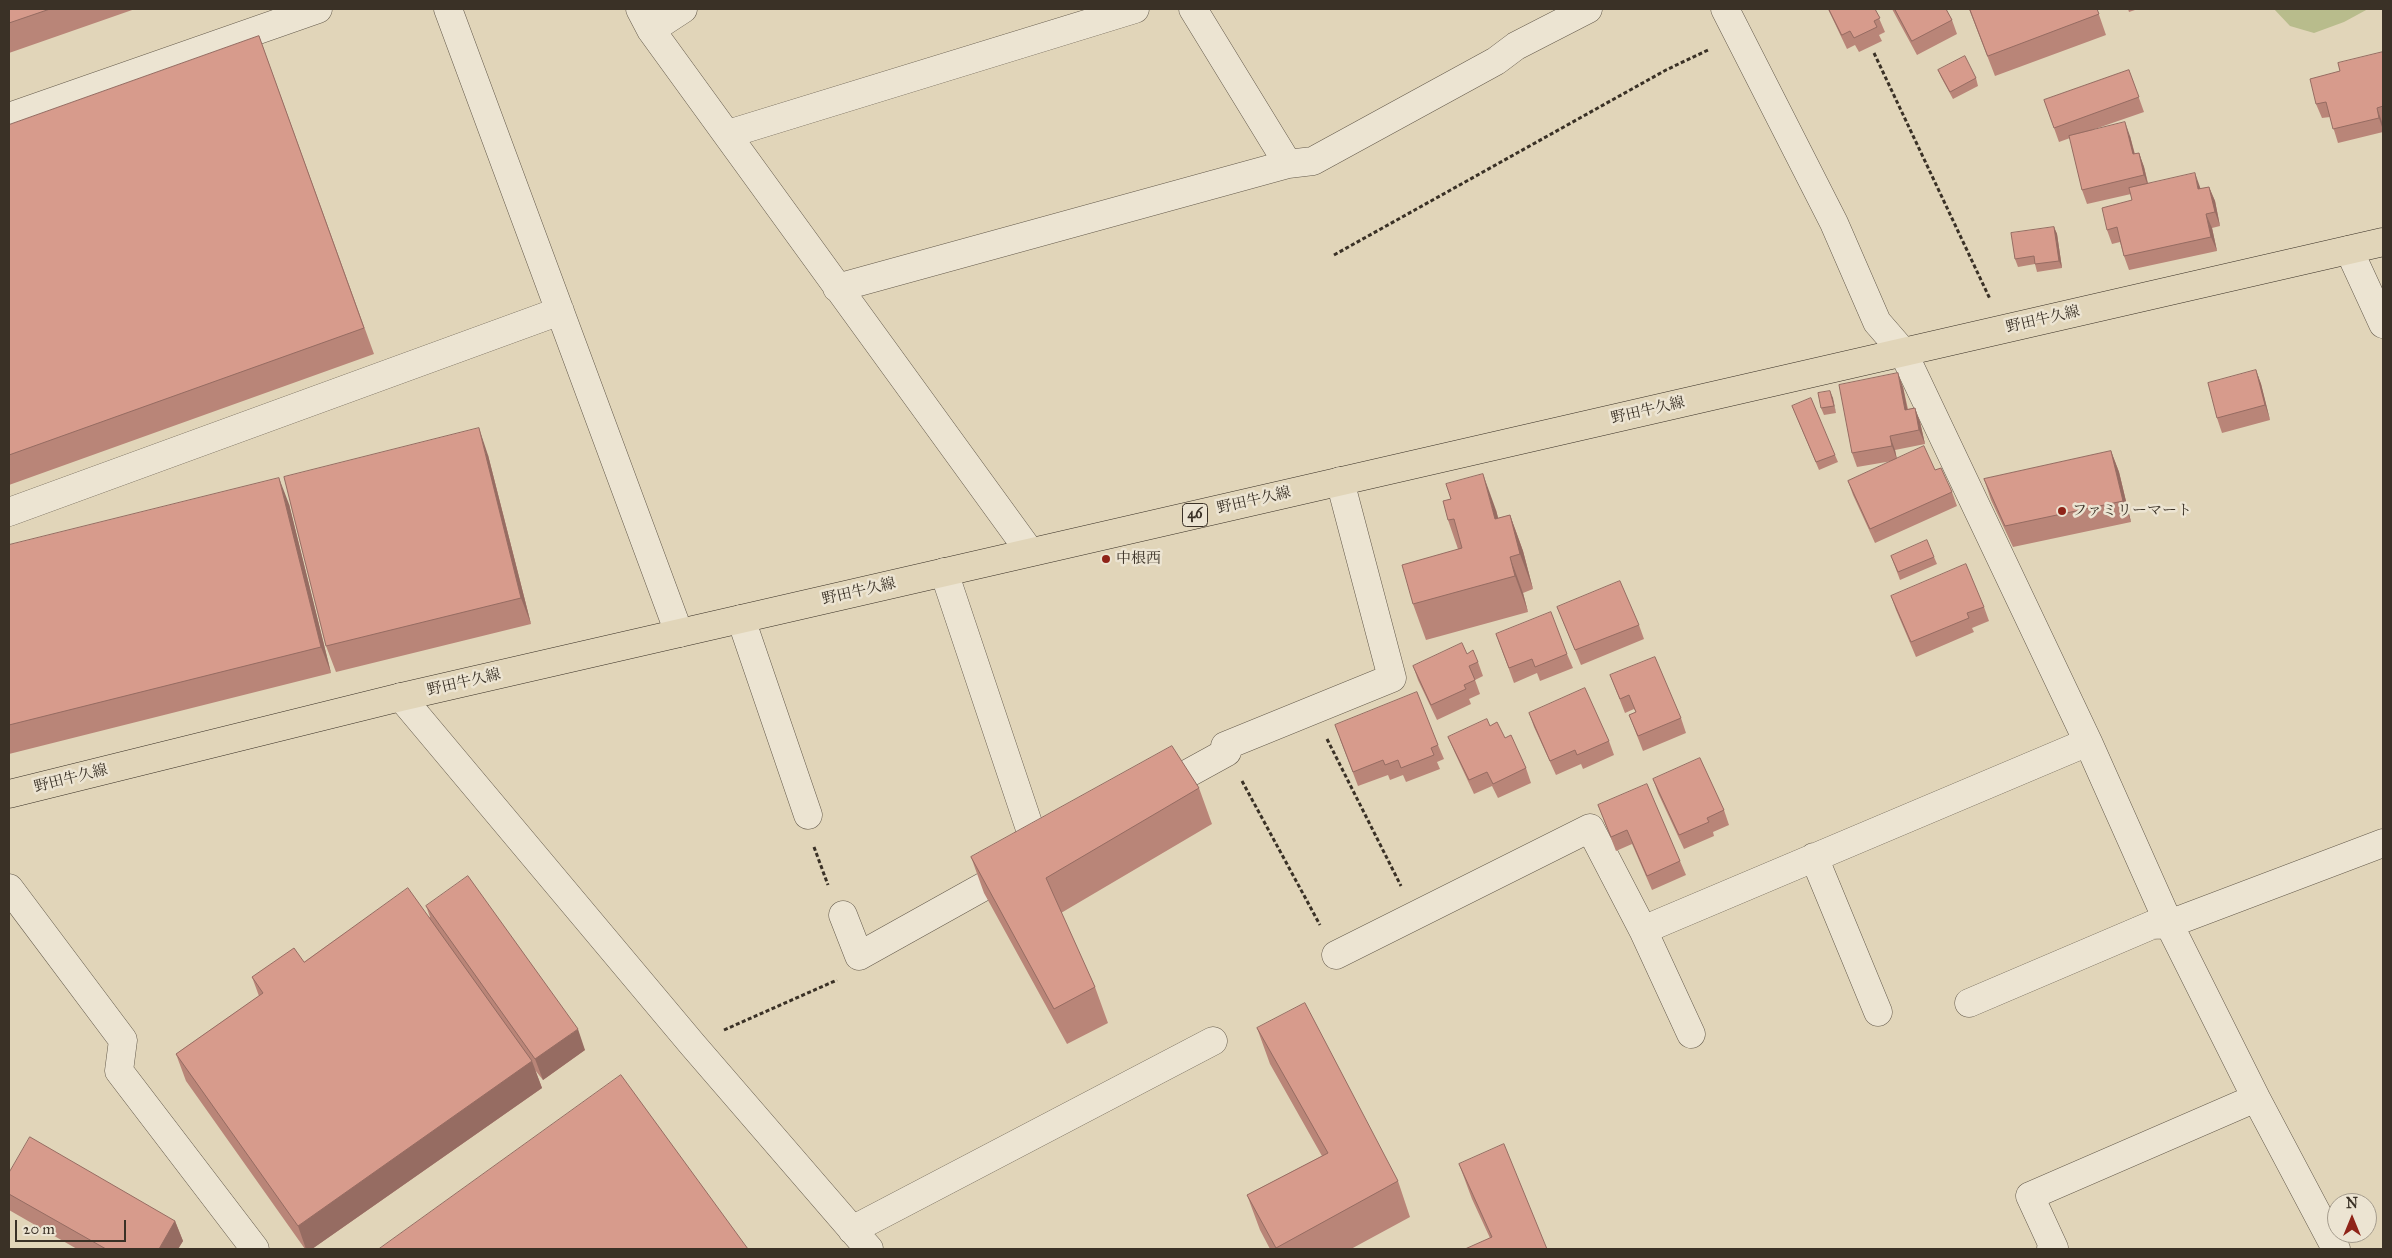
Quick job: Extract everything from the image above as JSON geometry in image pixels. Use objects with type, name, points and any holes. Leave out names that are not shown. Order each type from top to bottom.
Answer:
[{"type":"main road","name":"野田牛久線","points":[[9,794],[400,698],[679,633],[2383,242]]},
{"type":"street","points":[[9,116],[318,9]]},
{"type":"street","points":[[448,9],[679,633]]},
{"type":"street","points":[[682,9],[646,19],[837,288],[1030,552]]},
{"type":"street","points":[[728,134],[1135,9]]},
{"type":"street","points":[[1193,9],[1288,164]]},
{"type":"street","points":[[837,288],[1288,164],[1313,161],[1496,61],[1516,46],[1588,9]]},
{"type":"street","points":[[1725,9],[1834,223],[1877,322],[1903,352],[2088,742],[2170,924],[2256,1098],[2336,1249]]},
{"type":"street","points":[[2349,250],[2383,324]]},
{"type":"street","points":[[9,512],[560,311]]},
{"type":"street","points":[[1133,804],[1227,752],[1225,746],[1392,678],[1340,481]]},
{"type":"street","points":[[944,572],[1039,856]]},
{"type":"street","points":[[741,619],[808,815]]},
{"type":"street","points":[[400,698],[692,1044],[861,1240],[1213,1041]]},
{"type":"street","points":[[1643,930],[2088,742]]},
{"type":"street","points":[[1336,955],[1590,828],[1643,930],[1691,1034]]},
{"type":"street","points":[[843,915],[859,956],[1065,842]]},
{"type":"street","points":[[1969,1003],[2152,925],[2170,924],[2383,842]]},
{"type":"street","points":[[1814,857],[1878,1012]]},
{"type":"street","points":[[9,888],[123,1040],[119,1071],[255,1249]]},
{"type":"street","points":[[2051,1249],[2054,1248],[2030,1196],[2256,1098]]},
{"type":"path","points":[[1334,256],[1666,70],[1739,36]]},
{"type":"path","points":[[1874,53],[2004,329]]},
{"type":"path","points":[[1313,710],[1416,915]]},
{"type":"path","points":[[1227,752],[1336,955]]},
{"type":"path","points":[[808,815],[808,831],[829,889],[843,915]]},
{"type":"path","points":[[692,1044],[857,971],[859,956]]},
{"type":"green space","points":[[2274,9],[2368,9],[2344,22],[2314,33],[2290,26]]},
{"type":"building","points":[[9,9],[50,9],[9,23]]},
{"type":"building","points":[[1829,9],[1875,9],[1880,18],[1874,21],[1877,27],[1854,38],[1850,31],[1842,35]]},
{"type":"building","points":[[1895,9],[1946,9],[1952,20],[1912,41]]},
{"type":"building","points":[[1970,9],[2097,9],[2099,14],[1988,56]]},
{"type":"building","points":[[259,36],[364,328],[9,455],[9,125]]},
{"type":"building","points":[[2383,52],[2383,106],[2377,108],[2379,118],[2333,129],[2326,102],[2316,104],[2310,79],[2340,71],[2338,63]]},
{"type":"building","points":[[1965,56],[1976,78],[1950,92],[1938,70]]},
{"type":"building","points":[[2129,70],[2139,97],[2054,128],[2044,100]]},
{"type":"building","points":[[2125,122],[2133,154],[2139,153],[2144,175],[2082,190],[2069,136]]},
{"type":"building","points":[[2195,173],[2198,189],[2209,187],[2215,212],[2206,214],[2211,237],[2124,256],[2117,227],[2107,230],[2102,208],[2132,200],[2129,188]]},
{"type":"building","points":[[2054,227],[2059,261],[2035,264],[2034,256],[2015,259],[2011,233]]},
{"type":"building","points":[[2256,370],[2265,405],[2217,418],[2208,383]]},
{"type":"building","points":[[1898,373],[1905,410],[1915,408],[1919,430],[1890,436],[1892,446],[1852,453],[1839,385]]},
{"type":"building","points":[[1830,391],[1834,406],[1821,408],[1818,393]]},
{"type":"building","points":[[1811,398],[1835,455],[1816,462],[1792,406]]},
{"type":"building","points":[[479,428],[521,598],[326,646],[284,477]]},
{"type":"building","points":[[1924,446],[1935,470],[1941,468],[1952,492],[1870,529],[1848,481]]},
{"type":"building","points":[[2111,451],[2123,501],[2005,526],[1984,479]]},
{"type":"building","points":[[1483,474],[1495,519],[1510,515],[1520,554],[1510,557],[1515,576],[1413,604],[1402,565],[1462,548],[1454,519],[1448,520],[1443,501],[1451,499],[1446,484]]},
{"type":"building","points":[[279,478],[321,647],[9,725],[9,545]]},
{"type":"building","points":[[1927,540],[1934,557],[1898,572],[1891,556]]},
{"type":"building","points":[[1966,564],[1984,607],[1967,613],[1969,618],[1911,642],[1891,596]]},
{"type":"building","points":[[1620,581],[1639,625],[1575,650],[1557,607]]},
{"type":"building","points":[[1551,612],[1567,654],[1535,667],[1532,659],[1509,668],[1496,634]]},
{"type":"building","points":[[1462,643],[1467,654],[1473,650],[1478,662],[1469,666],[1475,680],[1464,685],[1466,689],[1431,705],[1413,666]]},
{"type":"building","points":[[1655,657],[1681,718],[1638,736],[1629,715],[1636,712],[1629,695],[1620,699],[1610,675]]},
{"type":"building","points":[[1585,688],[1609,741],[1577,755],[1575,750],[1550,761],[1529,713]]},
{"type":"building","points":[[1417,692],[1438,745],[1431,748],[1434,755],[1401,768],[1398,760],[1385,765],[1383,760],[1353,772],[1335,725]]},
{"type":"building","points":[[1487,719],[1490,726],[1497,722],[1505,738],[1511,735],[1526,768],[1493,784],[1487,772],[1469,780],[1448,737]]},
{"type":"building","points":[[1172,746],[1199,788],[1046,878],[1095,987],[1054,1009],[971,857]]},
{"type":"building","points":[[1700,758],[1724,810],[1707,818],[1709,822],[1679,835],[1653,779]]},
{"type":"building","points":[[1647,784],[1680,861],[1647,876],[1627,830],[1611,837],[1598,805]]},
{"type":"building","points":[[468,876],[578,1029],[535,1059],[426,906]]},
{"type":"building","points":[[408,888],[532,1061],[298,1226],[176,1054],[263,993],[252,977],[294,948],[304,962]]},
{"type":"building","points":[[1305,1003],[1398,1181],[1276,1248],[1247,1195],[1328,1153],[1257,1028]]},
{"type":"building","points":[[621,1075],[748,1249],[379,1249]]},
{"type":"building","points":[[30,1137],[175,1221],[159,1249],[106,1249],[9,1194],[9,1173]]},
{"type":"building","points":[[1504,1144],[1547,1249],[1465,1249],[1492,1237],[1459,1164]]},
{"type":"place","name":"ファミリーマート","points":[[2062,511]]},
{"type":"place","name":"中根西","points":[[1106,559]]}]
